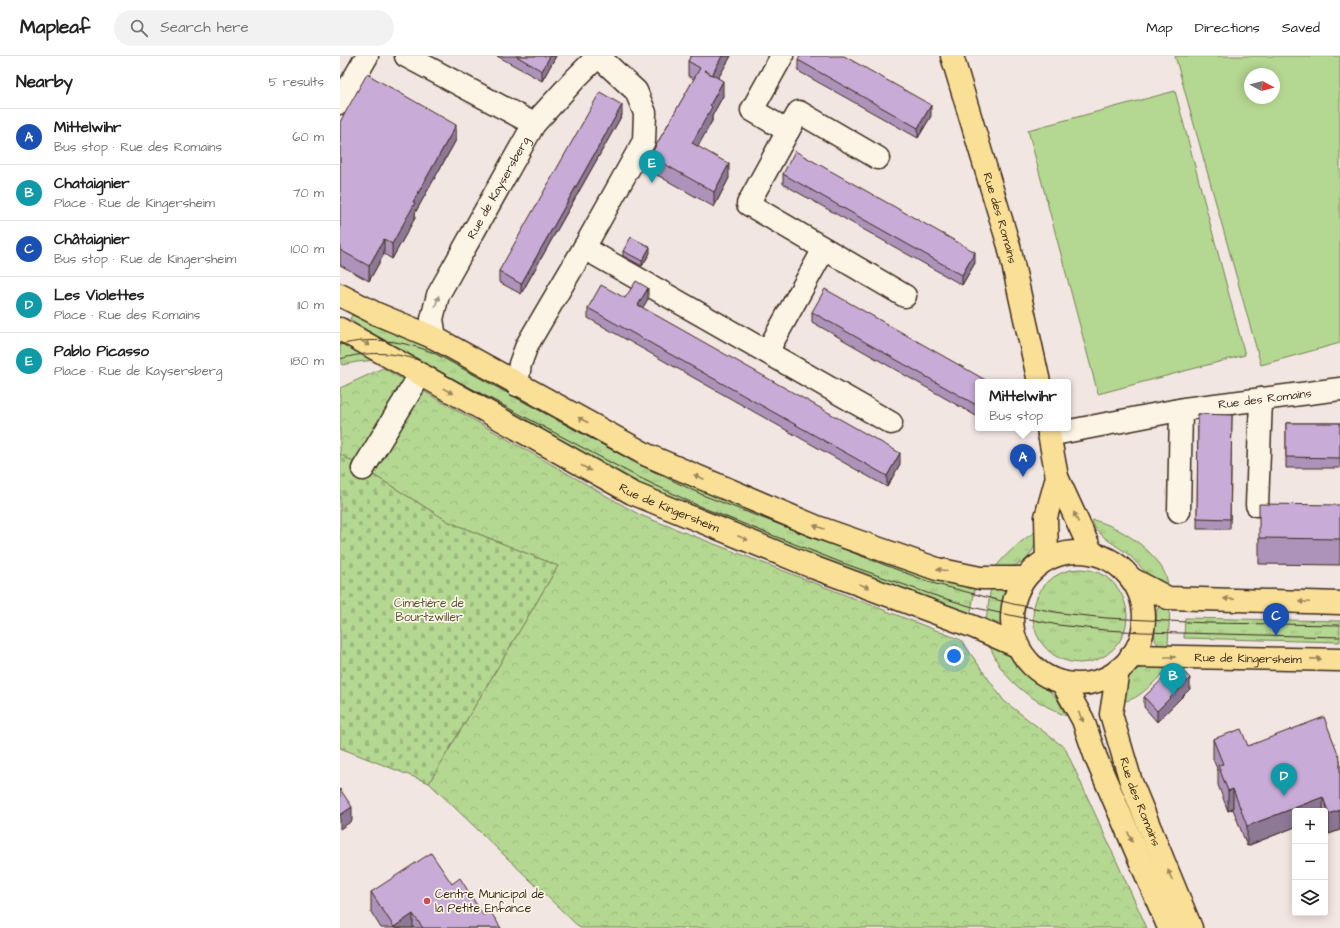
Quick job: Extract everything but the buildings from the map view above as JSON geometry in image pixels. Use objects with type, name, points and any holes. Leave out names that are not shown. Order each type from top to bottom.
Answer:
[{"type":"main road","name":"Rue des Romains","points":[[952,56],[1009,246],[1038,379]]},
{"type":"main road","points":[[340,295],[377,314],[435,338],[517,385],[647,455],[817,527],[937,568],[980,578],[1024,578]]},
{"type":"main road","name":"Rue de Kingersheim","points":[[340,329],[632,493],[815,568],[974,627],[1018,646]]},
{"type":"main road","name":"Rue des Romains","points":[[1048,431],[1057,477],[1092,553]]},
{"type":"main road","name":"Rue des Romains","points":[[1047,559],[1046,517],[1057,477]]},
{"type":"main road","points":[[1077,551],[1092,553],[1107,558],[1121,567],[1132,579],[1139,593],[1143,609],[1143,620],[1142,632],[1138,645],[1125,663],[1101,680],[1082,684],[1062,682],[1044,675],[1028,662],[1018,646],[1012,631],[1011,616],[1016,592],[1024,578],[1035,567],[1047,559],[1061,553],[1077,551]]},
{"type":"main road","points":[[1132,579],[1168,598],[1340,603]]},
{"type":"main road","name":"Rue de Kingersheim","points":[[1125,663],[1340,660]]},
{"type":"main road","name":"Rue des Romains","points":[[1125,663],[1111,714],[1131,782],[1191,928]]},
{"type":"main road","name":"Rue des Romains","points":[[1062,682],[1083,720],[1096,758],[1169,928]]},
{"type":"street","points":[[340,103],[367,56]]},
{"type":"street","points":[[406,56],[534,124]]},
{"type":"street","points":[[517,385],[520,364],[527,345],[644,141],[645,113],[636,91],[598,56]]},
{"type":"street","name":"Rue de Kaysersberg","points":[[435,338],[432,319],[438,295],[534,124],[575,78],[598,56]]},
{"type":"street","points":[[782,56],[752,110],[788,131]]},
{"type":"street","points":[[878,158],[799,112],[748,204],[905,296]]},
{"type":"street","points":[[584,248],[891,423]]},
{"type":"street","points":[[767,352],[824,249]]},
{"type":"street","points":[[363,469],[420,375]]},
{"type":"street","name":"Rue des Romains","points":[[1071,427],[1181,410],[1340,389]]},
{"type":"street","points":[[1257,505],[1261,399]]},
{"type":"street","points":[[1179,511],[1181,410]]},
{"type":"green space","points":[[1175,56],[1340,56],[1340,343],[1261,365]]},
{"type":"green space","points":[[1175,91],[1245,355],[1098,394],[1028,130]]},
{"type":"green space","points":[[352,315],[378,327],[391,331],[411,332],[631,452],[976,583],[970,617],[683,505],[640,484],[455,383],[432,367],[418,360],[405,356],[350,319]]},
{"type":"green space","points":[[340,337],[385,359],[342,365],[340,360]]},
{"type":"green space","points":[[383,368],[640,515],[961,640],[1004,701],[1065,748],[1147,928],[580,928],[429,783],[558,566],[449,522],[340,454],[340,388]]},
{"type":"green space","name":"Cimetière de Bourtzwiller","points":[[340,454],[449,522],[558,566],[429,783],[340,748]]},
{"type":"green space","points":[[1093,520],[1104,523],[1116,529],[1140,544],[1159,563],[1165,574],[1168,585],[1155,580],[1129,555],[1103,537],[1095,528],[1092,522]]},
{"type":"green space","points":[[1038,530],[1030,555],[1025,560],[1012,567],[993,570],[1014,548]]},
{"type":"green space","points":[[1080,569],[1098,573],[1113,583],[1123,598],[1127,616],[1123,634],[1113,649],[1098,659],[1080,663],[1062,659],[1047,649],[1037,634],[1033,616],[1037,598],[1047,583],[1062,573]]},
{"type":"green space","points":[[991,586],[1002,588],[1005,592],[1002,620],[997,624],[986,621]]},
{"type":"green space","points":[[1161,606],[1170,606],[1168,645],[1159,645],[1155,638],[1157,609]]},
{"type":"green space","points":[[1185,618],[1340,621],[1340,642],[1184,638]]},
{"type":"green space","points":[[989,645],[1006,646],[1017,664],[1048,689],[1057,699],[1066,716],[1037,701],[1020,689],[1005,674]]},
{"type":"green space","points":[[1149,666],[1165,667],[1165,671],[1140,694],[1134,698],[1123,701],[1128,677],[1137,669]]},
{"type":"tram line","points":[[340,345],[352,342],[376,340],[388,341],[411,345],[434,353],[638,464],[705,496],[932,583],[1013,604],[1061,613],[1106,618],[1208,623],[1340,625]]},
{"type":"tram line","points":[[340,359],[350,356],[389,354],[418,360],[634,475],[701,507],[840,562],[930,594],[976,608],[1058,625],[1105,630],[1340,637]]},
{"type":"place","name":"Pablo Picasso","points":[[652,183]]},
{"type":"place","name":"Mittelwihr","points":[[1023,477]]},
{"type":"place","name":"Châtaignier","points":[[1276,636]]},
{"type":"place","name":"Chataignier","points":[[1173,696]]},
{"type":"place","name":"Les Violettes","points":[[1284,796]]},
{"type":"place","name":"Centre Municipal de la Petite Enfance","points":[[427,901]]}]
